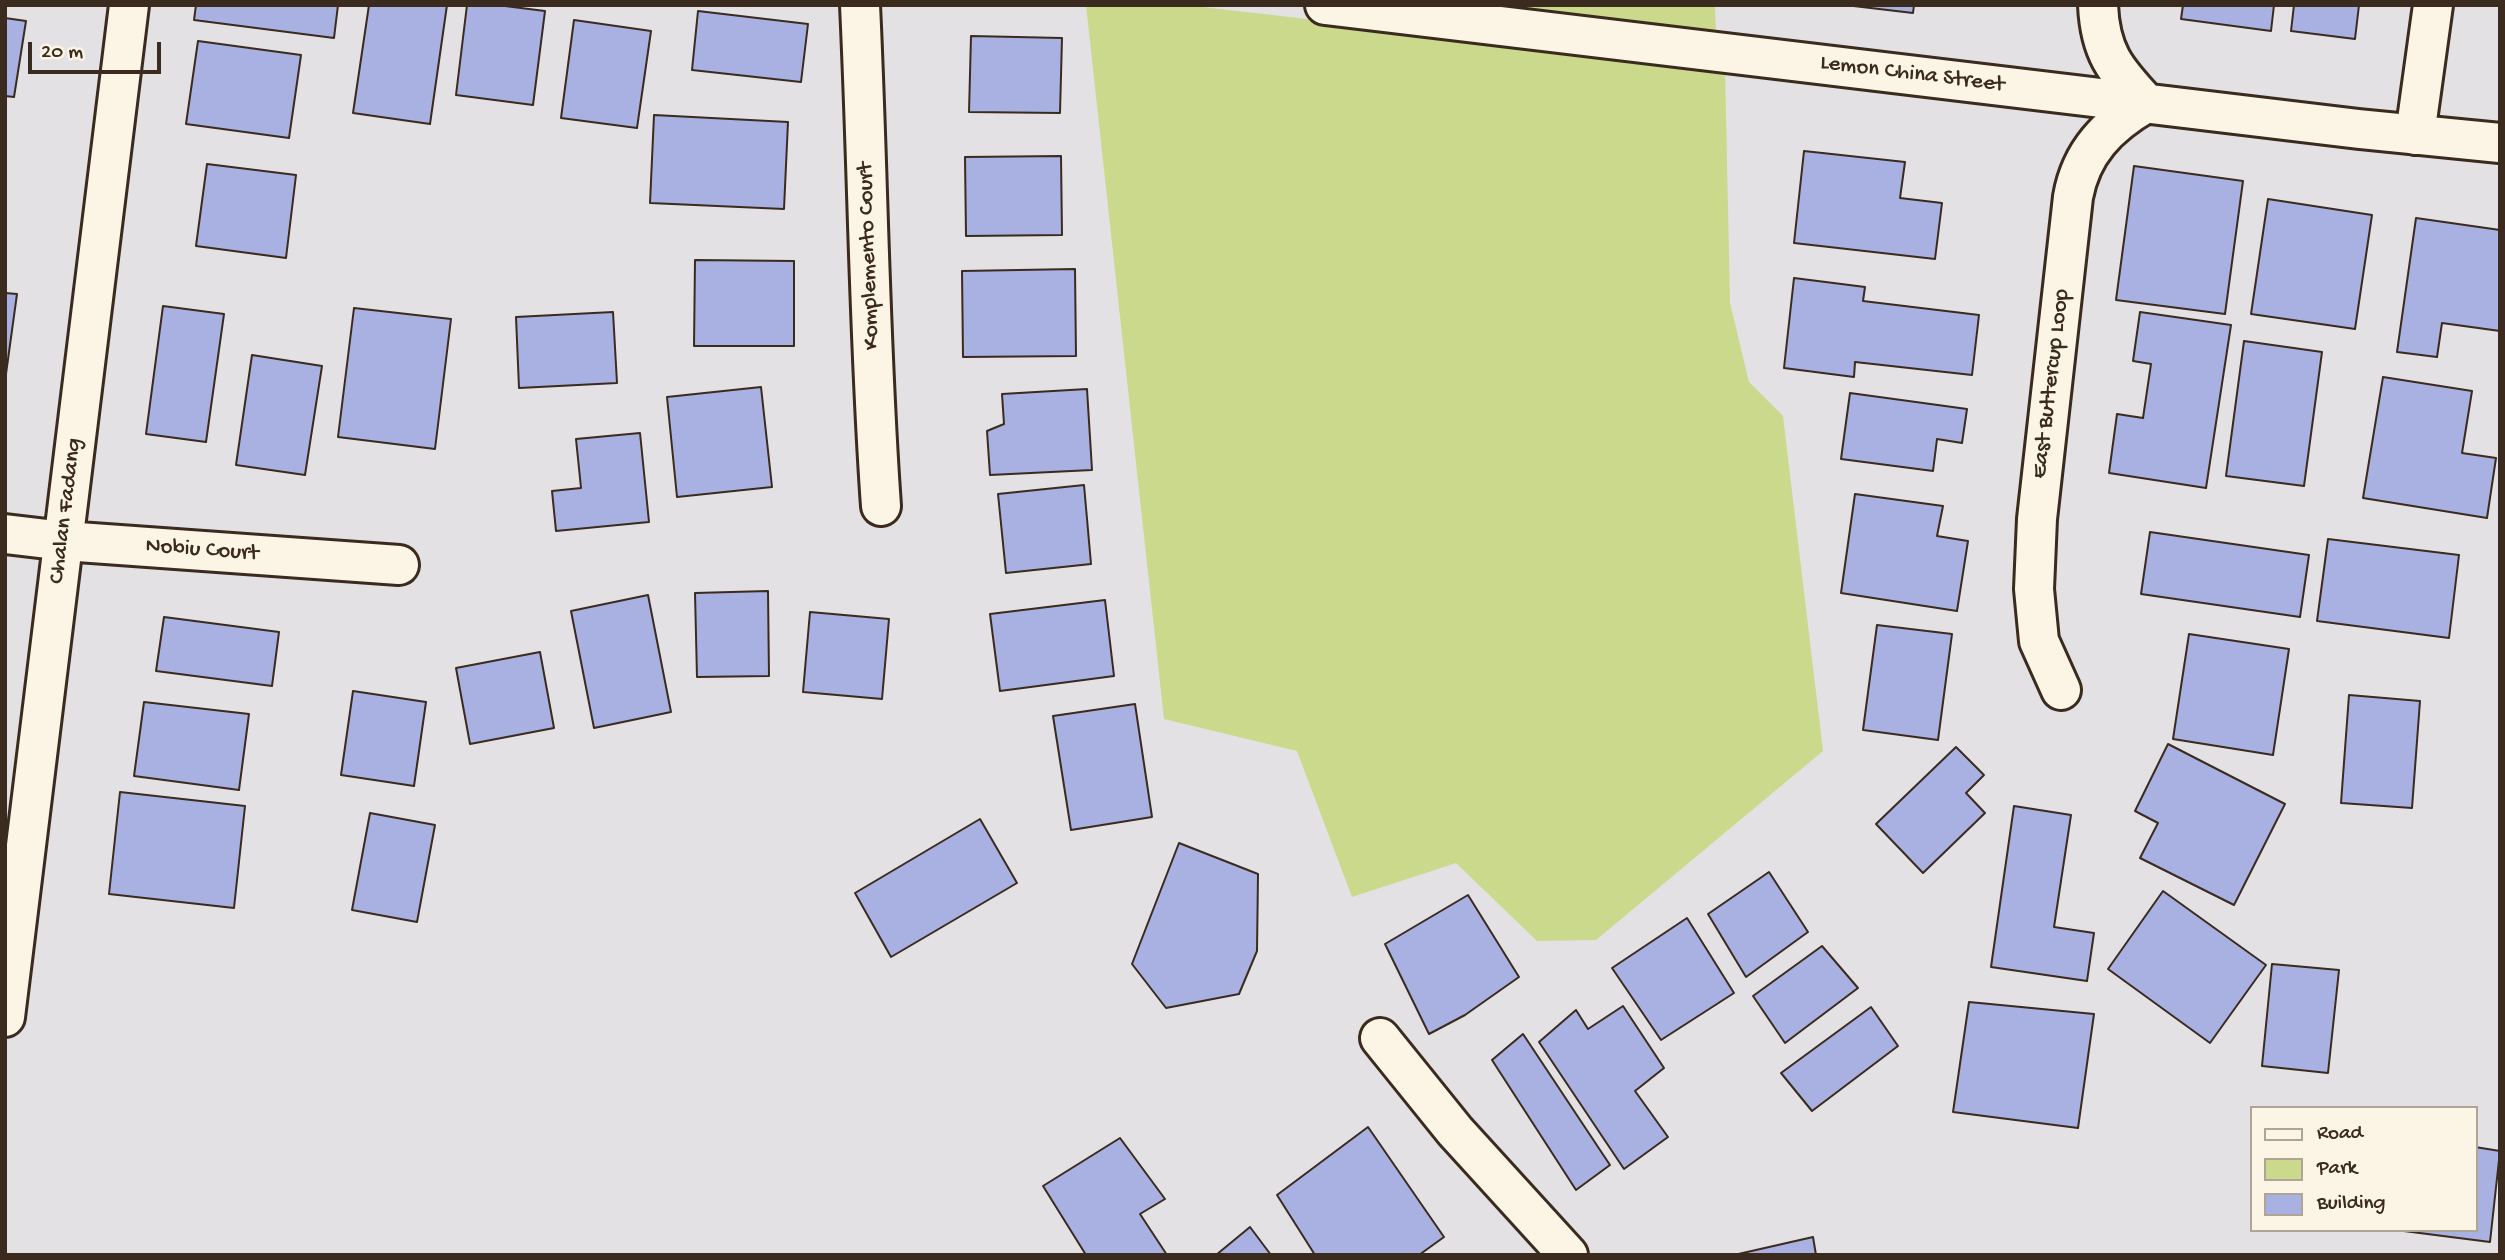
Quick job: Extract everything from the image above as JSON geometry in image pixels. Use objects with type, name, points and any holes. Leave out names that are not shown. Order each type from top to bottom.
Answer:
[{"type":"street","name":"Chalan Fadang","points":[[5,1017],[130,5]]},
{"type":"street","name":"Komplemento Court","points":[[860,5],[875,424],[881,506]]},
{"type":"street","name":"Lemon China Street","points":[[1325,5],[2500,143]]},
{"type":"street","points":[[2098,5],[2100,33],[2106,49],[2123,78],[2146,103]]},
{"type":"street","points":[[2415,135],[2433,5]]},
{"type":"street","name":"East Buttercup Loop","points":[[2061,690],[2039,641],[2034,589],[2037,519],[2073,197],[2076,179],[2096,142],[2124,116],[2146,103]]},
{"type":"street","name":"Nobiu Court","points":[[5,534],[64,541],[399,565]]},
{"type":"street","points":[[1380,1038],[1455,1130],[1568,1255]]},
{"type":"green space","points":[[1086,5],[1185,5],[1725,67],[1730,303],[1749,382],[1783,416],[1823,751],[1596,940],[1537,941],[1456,863],[1352,897],[1297,751],[1164,719]]},
{"type":"green space","points":[[1388,5],[1715,5],[1716,38]]},
{"type":"building","points":[[196,5],[338,5],[334,38],[194,20]]},
{"type":"building","points":[[369,5],[447,5],[430,124],[353,113]]},
{"type":"building","points":[[467,5],[497,5],[545,11],[533,105],[456,95]]},
{"type":"building","points":[[1845,5],[1914,5],[1913,13]]},
{"type":"building","points":[[2183,5],[2274,5],[2271,31],[2181,19]]},
{"type":"building","points":[[2294,5],[2359,5],[2355,39],[2291,31]]},
{"type":"building","points":[[698,11],[808,24],[801,82],[692,70]]},
{"type":"building","points":[[5,18],[26,21],[14,97],[5,96]]},
{"type":"building","points":[[574,20],[651,31],[637,128],[561,118]]},
{"type":"building","points":[[971,36],[1062,38],[1060,113],[969,112]]},
{"type":"building","points":[[198,41],[301,55],[289,138],[186,124]]},
{"type":"building","points":[[654,115],[788,122],[784,209],[650,203]]},
{"type":"building","points":[[1804,151],[1905,162],[1900,198],[1942,203],[1935,259],[1794,243]]},
{"type":"building","points":[[1061,156],[1062,235],[966,236],[965,157]]},
{"type":"building","points":[[207,164],[296,175],[286,258],[196,246]]},
{"type":"building","points":[[2134,166],[2243,181],[2225,314],[2116,300]]},
{"type":"building","points":[[2268,199],[2372,215],[2355,329],[2251,314]]},
{"type":"building","points":[[2416,218],[2500,230],[2500,331],[2442,323],[2437,357],[2397,352]]},
{"type":"building","points":[[695,260],[794,261],[794,346],[694,346]]},
{"type":"building","points":[[1075,269],[1076,356],[963,357],[962,271]]},
{"type":"building","points":[[1794,278],[1865,287],[1863,301],[1979,315],[1972,375],[1855,362],[1854,377],[1784,368]]},
{"type":"building","points":[[5,293],[17,294],[5,381]]},
{"type":"building","points":[[163,306],[224,314],[206,442],[146,434]]},
{"type":"building","points":[[354,308],[451,319],[435,449],[338,437]]},
{"type":"building","points":[[613,312],[617,383],[519,388],[516,317]]},
{"type":"building","points":[[2140,312],[2231,325],[2206,488],[2109,473],[2117,414],[2143,418],[2151,364],[2133,361]]},
{"type":"building","points":[[2244,341],[2322,352],[2304,486],[2226,476]]},
{"type":"building","points":[[252,355],[322,366],[305,475],[236,465]]},
{"type":"building","points":[[2383,377],[2472,391],[2462,453],[2496,458],[2487,518],[2363,498]]},
{"type":"building","points":[[761,387],[772,487],[677,497],[667,397]]},
{"type":"building","points":[[1087,389],[1092,470],[990,475],[987,431],[1004,424],[1002,394]]},
{"type":"building","points":[[1850,393],[1967,409],[1962,443],[1937,439],[1933,471],[1841,459]]},
{"type":"building","points":[[640,433],[649,522],[556,531],[552,491],[581,488],[576,439]]},
{"type":"building","points":[[1084,485],[1091,564],[1006,573],[998,494]]},
{"type":"building","points":[[1855,494],[1943,506],[1937,536],[1968,541],[1957,611],[1841,593]]},
{"type":"building","points":[[2150,532],[2309,555],[2300,617],[2141,594]]},
{"type":"building","points":[[2328,539],[2459,555],[2449,638],[2317,621]]},
{"type":"building","points":[[768,591],[769,676],[697,677],[695,593]]},
{"type":"building","points":[[648,595],[671,712],[594,728],[571,611]]},
{"type":"building","points":[[1105,600],[1114,676],[1000,691],[990,614]]},
{"type":"building","points":[[810,612],[889,619],[882,699],[803,692]]},
{"type":"building","points":[[164,617],[279,632],[272,686],[156,671]]},
{"type":"building","points":[[1877,625],[1952,634],[1938,740],[1863,730]]},
{"type":"building","points":[[2189,634],[2289,649],[2273,755],[2173,739]]},
{"type":"building","points":[[540,652],[554,728],[470,744],[456,668]]},
{"type":"building","points":[[353,691],[426,702],[414,786],[341,775]]},
{"type":"building","points":[[2349,695],[2420,701],[2412,808],[2341,803]]},
{"type":"building","points":[[144,702],[249,714],[239,790],[134,776]]},
{"type":"building","points":[[1135,704],[1152,817],[1071,830],[1053,716]]},
{"type":"building","points":[[2168,744],[2285,804],[2234,905],[2140,858],[2158,823],[2135,811]]},
{"type":"building","points":[[1956,747],[1984,775],[1966,793],[1985,813],[1923,873],[1876,824]]},
{"type":"building","points":[[120,792],[245,806],[234,908],[109,894]]},
{"type":"building","points":[[2014,806],[2071,815],[2054,927],[2094,933],[2087,981],[1991,967]]},
{"type":"building","points":[[370,813],[435,825],[417,922],[352,910]]},
{"type":"building","points":[[980,819],[1017,883],[891,957],[855,893]]},
{"type":"building","points":[[1179,843],[1258,874],[1257,951],[1239,994],[1166,1008],[1132,964]]},
{"type":"building","points":[[1769,872],[1808,932],[1746,977],[1708,914]]},
{"type":"building","points":[[2163,891],[2266,965],[2210,1043],[2108,969]]},
{"type":"building","points":[[1468,895],[1519,977],[1465,1015],[1429,1034],[1385,944]]},
{"type":"building","points":[[1687,918],[1734,993],[1661,1040],[1612,968]]},
{"type":"building","points":[[1822,946],[1858,988],[1785,1043],[1753,996]]},
{"type":"building","points":[[2272,964],[2339,970],[2328,1073],[2262,1066]]},
{"type":"building","points":[[1969,1002],[2094,1014],[2078,1128],[1953,1112]]},
{"type":"building","points":[[1623,1006],[1664,1068],[1635,1091],[1668,1137],[1624,1169],[1539,1042],[1576,1010],[1588,1029]]},
{"type":"building","points":[[1871,1007],[1898,1046],[1812,1111],[1781,1073]]},
{"type":"building","points":[[1523,1034],[1610,1165],[1576,1190],[1492,1060]]},
{"type":"building","points":[[1368,1127],[1444,1237],[1419,1255],[1315,1255],[1277,1195]]},
{"type":"building","points":[[1120,1138],[1165,1199],[1140,1214],[1167,1255],[1086,1255],[1043,1186]]},
{"type":"building","points":[[2477,1147],[2500,1151],[2490,1242],[2412,1232],[2477,1232]]},
{"type":"building","points":[[1250,1227],[1271,1255],[1216,1255]]},
{"type":"building","points":[[1813,1237],[1816,1255],[1734,1255]]}]
